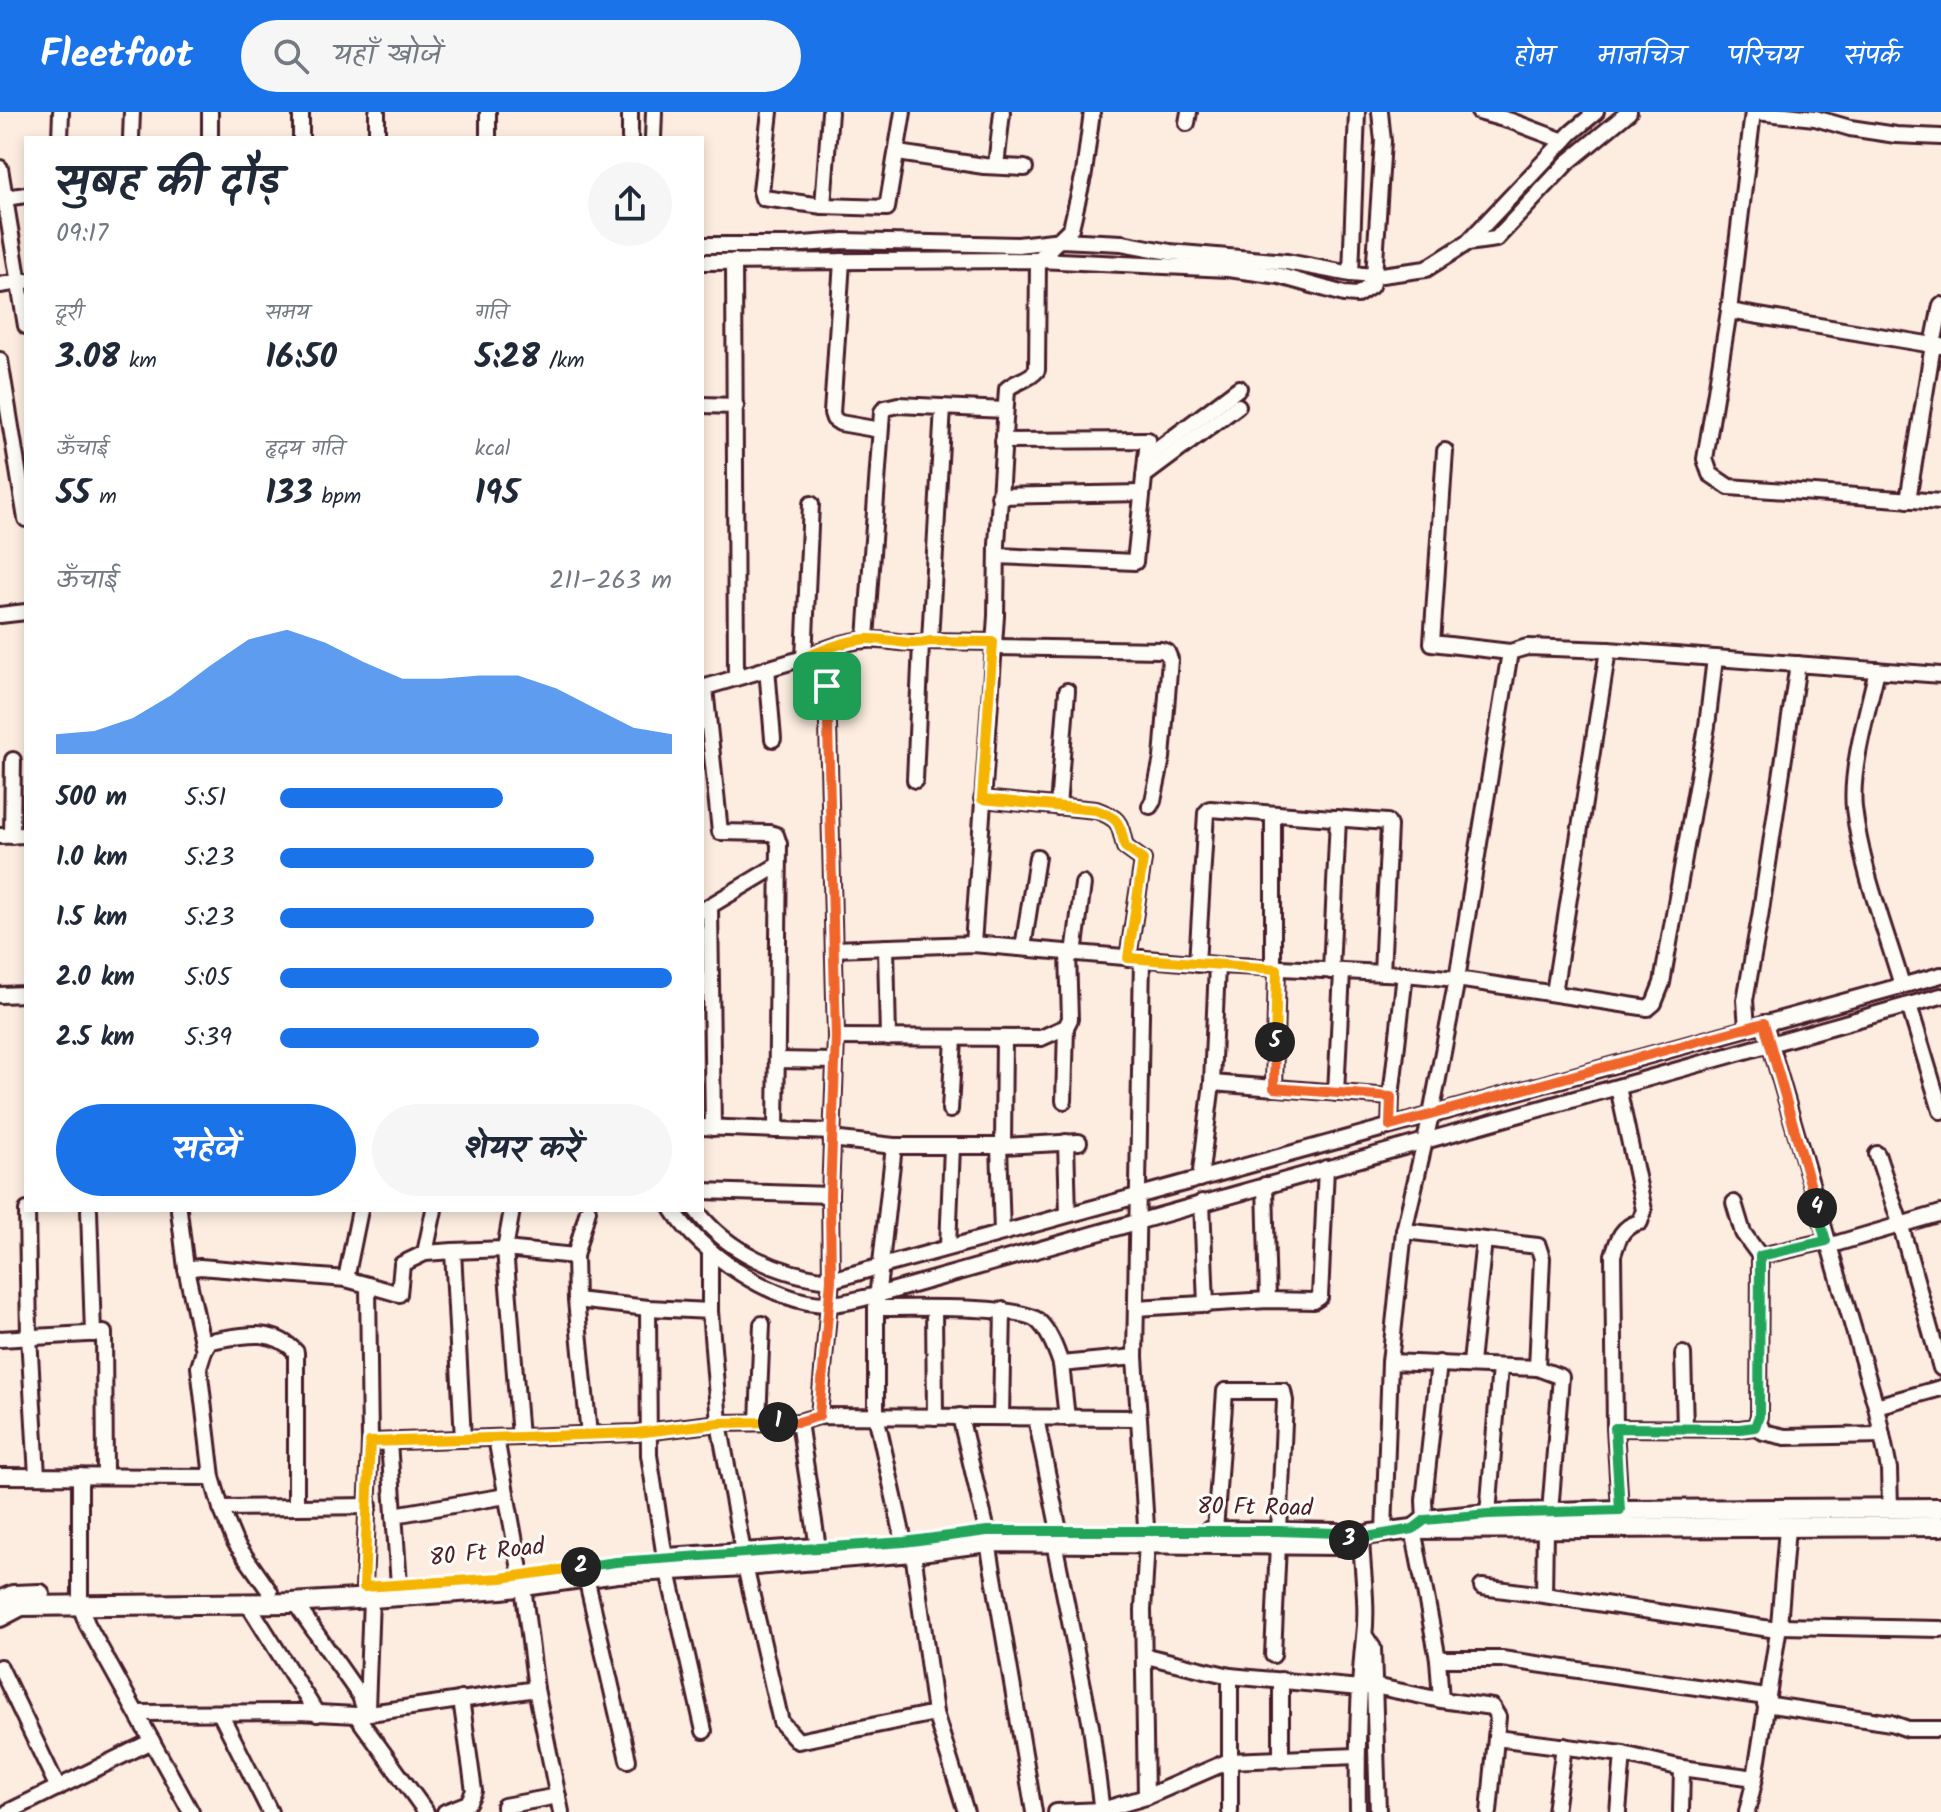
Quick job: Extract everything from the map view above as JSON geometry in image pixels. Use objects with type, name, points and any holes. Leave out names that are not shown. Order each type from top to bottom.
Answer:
[{"type":"main road","points":[[1355,1538],[1488,1514],[1548,1521],[1620,1510],[1941,1508]]},
{"type":"main road","points":[[1419,1525],[1548,1521],[1787,1528],[1941,1526]]},
{"type":"main road","name":"80 Ft Road","points":[[1146,1536],[1215,1531],[1279,1538]]},
{"type":"main road","name":"80 Ft Road","points":[[0,1617],[21,1606],[80,1599],[368,1592],[586,1577],[666,1564],[908,1547],[988,1536],[1279,1538],[1337,1533],[1355,1538]]},
{"type":"main road","name":"80 Ft Road","points":[[744,1559],[818,1548],[908,1547]]},
{"type":"main road","name":"80 Ft Road","points":[[4,1596],[295,1603],[399,1585],[522,1581],[616,1562],[666,1564]]},
{"type":"street","points":[[60,136],[61,112]]},
{"type":"street","points":[[131,136],[132,112]]},
{"type":"street","points":[[210,112],[210,136]]},
{"type":"street","points":[[301,112],[301,136]]},
{"type":"street","points":[[377,112],[377,136]]},
{"type":"street","points":[[488,112],[488,136]]},
{"type":"street","points":[[630,112],[630,136]]},
{"type":"street","points":[[653,136],[654,112]]},
{"type":"street","points":[[770,112],[761,191],[763,198],[823,206],[887,208],[903,112]]},
{"type":"street","points":[[823,206],[830,112]]},
{"type":"street","points":[[996,166],[1002,112]]},
{"type":"street","points":[[973,944],[996,616],[999,496],[1007,389],[1012,384],[1030,379],[1037,370],[1038,260],[1071,228],[1084,173],[1092,112]]},
{"type":"street","points":[[1351,274],[1357,112]]},
{"type":"street","points":[[704,262],[1038,260],[1228,269],[1280,276],[1357,295],[1371,286],[1374,276],[1383,141],[1380,112]]},
{"type":"street","points":[[1479,112],[1564,141]]},
{"type":"street","points":[[704,245],[789,245],[844,241],[1018,245],[1061,240],[1122,243],[1170,252],[1287,262],[1374,276],[1426,269],[1467,243],[1564,141],[1596,112]]},
{"type":"street","points":[[1467,243],[1496,239],[1567,163],[1629,112]]},
{"type":"street","points":[[1941,137],[1896,135],[1850,128],[1815,118],[1754,112],[1729,311],[1705,459],[1710,474],[1729,487],[1941,502]]},
{"type":"street","points":[[898,153],[1025,168]]},
{"type":"street","points":[[0,168],[22,265],[24,304]]},
{"type":"street","points":[[5,198],[24,195]]},
{"type":"street","points":[[734,261],[736,677]]},
{"type":"street","points":[[842,261],[832,413],[840,423],[880,430]]},
{"type":"street","points":[[0,267],[22,265]]},
{"type":"street","points":[[0,285],[22,282]]},
{"type":"street","points":[[1908,500],[1937,345],[1941,305]]},
{"type":"street","points":[[1729,311],[1937,345]]},
{"type":"street","points":[[0,360],[24,507]]},
{"type":"street","points":[[1146,458],[1239,388]]},
{"type":"street","points":[[704,405],[736,406]]},
{"type":"street","points":[[866,639],[882,412],[885,408],[898,405],[1005,410]]},
{"type":"street","points":[[1144,476],[1238,406]]},
{"type":"street","points":[[915,780],[943,407]]},
{"type":"street","points":[[997,556],[1135,562],[1148,440],[1003,441]]},
{"type":"street","points":[[1445,451],[1432,643],[1510,652],[1527,647],[1608,650],[1941,675]]},
{"type":"street","points":[[999,496],[1142,493]]},
{"type":"street","points":[[804,658],[811,504]]},
{"type":"street","points":[[0,615],[24,612]]},
{"type":"street","points":[[776,1130],[779,844],[776,835],[723,833],[719,829],[704,688],[804,658],[829,647],[866,639],[1161,650],[1167,652],[1170,659],[1162,758],[1150,806]]},
{"type":"street","points":[[1554,993],[1608,650]]},
{"type":"street","points":[[1384,1532],[1390,1362],[1404,1231],[1431,1115],[1457,979],[1510,652]]},
{"type":"street","points":[[804,658],[817,668],[827,686],[836,1037],[830,1195],[831,1280],[819,1416]]},
{"type":"street","points":[[834,949],[973,944],[1197,964],[1405,974],[1648,1008],[1654,1003],[1662,983],[1707,726],[1715,658]]},
{"type":"street","points":[[1747,1028],[1745,1000],[1798,664]]},
{"type":"street","points":[[767,668],[773,739]]},
{"type":"street","points":[[1877,670],[1859,749],[1854,806],[1865,864],[1902,985]]},
{"type":"street","points":[[1058,807],[1067,691]]},
{"type":"street","points":[[13,760],[13,836]]},
{"type":"street","points":[[982,799],[1096,810],[1112,816],[1119,821],[1125,847],[1143,860],[1135,958],[1135,1357],[1146,1536],[1143,1610],[1146,1797]]},
{"type":"street","points":[[1197,964],[1207,810],[1385,821],[1389,826],[1382,973]]},
{"type":"street","points":[[1273,815],[1274,1088]]},
{"type":"street","points":[[704,820],[717,817]]},
{"type":"street","points":[[1336,1093],[1338,818]]},
{"type":"street","points":[[1023,948],[1037,857]]},
{"type":"street","points":[[778,865],[706,909],[707,1128],[832,1135],[894,1146],[1001,1146],[1072,1142],[1068,1214]]},
{"type":"street","points":[[1064,1101],[1071,953],[1083,884]]},
{"type":"street","points":[[886,947],[888,1038]]},
{"type":"street","points":[[1200,1179],[1212,1083],[1217,965]]},
{"type":"street","points":[[1390,1126],[1405,974]]},
{"type":"street","points":[[698,1212],[707,1224],[750,1257],[791,1274],[831,1280],[1941,975]]},
{"type":"street","points":[[0,995],[24,994]]},
{"type":"street","points":[[876,1301],[1137,1220],[1941,996]]},
{"type":"street","points":[[1909,1005],[1941,1111]]},
{"type":"street","points":[[1764,1023],[1876,1406],[1889,1469],[1890,1508]]},
{"type":"street","points":[[836,1037],[1041,1038],[1066,1027]]},
{"type":"street","points":[[950,1110],[954,1038]]},
{"type":"street","points":[[1002,1232],[1004,1038]]},
{"type":"street","points":[[777,1060],[835,1061]]},
{"type":"street","points":[[1212,1083],[1391,1097]]},
{"type":"street","points":[[1618,1087],[1644,1210],[1640,1222],[1622,1232],[1613,1255],[1615,1428],[1620,1510]]},
{"type":"street","points":[[894,1146],[876,1301],[876,1415],[908,1547],[935,1713],[966,1812]]},
{"type":"street","points":[[948,1247],[952,1146]]},
{"type":"street","points":[[1877,1154],[1941,1368]]},
{"type":"street","points":[[1136,1308],[1268,1300],[1314,1301],[1320,1297],[1326,1168]]},
{"type":"street","points":[[1265,1185],[1268,1300]]},
{"type":"street","points":[[704,1191],[830,1195]]},
{"type":"street","points":[[1202,1202],[1206,1305]]},
{"type":"street","points":[[1615,1428],[1755,1427],[1758,1420],[1760,1256],[1743,1233],[1734,1203]]},
{"type":"street","points":[[27,1212],[29,1336],[37,1476]]},
{"type":"street","points":[[89,1212],[93,1334]]},
{"type":"street","points":[[180,1212],[186,1269],[204,1351]]},
{"type":"street","points":[[346,1279],[360,1212]]},
{"type":"street","points":[[425,1253],[434,1212]]},
{"type":"street","points":[[512,1212],[505,1249],[520,1437]]},
{"type":"street","points":[[587,1212],[575,1256],[576,1300],[589,1435]]},
{"type":"street","points":[[675,1212],[710,1253],[794,1299],[828,1304],[876,1301],[934,1308],[1003,1310],[1034,1317],[1054,1345],[1061,1364],[1067,1418]]},
{"type":"street","points":[[1760,1256],[1827,1243],[1941,1213]]},
{"type":"street","points":[[1404,1231],[1538,1246],[1542,1258],[1537,1368]]},
{"type":"street","points":[[1471,1363],[1484,1240]]},
{"type":"street","points":[[186,1269],[200,1267],[346,1279],[399,1294],[402,1264],[425,1253],[505,1249],[575,1256]]},
{"type":"street","points":[[453,1251],[463,1439]]},
{"type":"street","points":[[710,1253],[710,1311],[719,1423],[744,1559],[781,1722],[798,1741],[935,1713]]},
{"type":"street","points":[[363,1714],[370,1442],[368,1285]]},
{"type":"street","points":[[576,1300],[710,1311]]},
{"type":"street","points":[[648,1308],[649,1455],[666,1564],[704,1731]]},
{"type":"street","points":[[934,1308],[935,1417]]},
{"type":"street","points":[[1001,1416],[1003,1310]]},
{"type":"street","points":[[758,1422],[762,1324]]},
{"type":"street","points":[[0,1339],[104,1333],[105,1474]]},
{"type":"street","points":[[270,1592],[235,1542],[212,1477],[199,1367],[210,1341],[256,1333],[286,1341],[296,1352],[296,1506]]},
{"type":"street","points":[[1683,1354],[1685,1428]]},
{"type":"street","points":[[1061,1364],[1135,1357]]},
{"type":"street","points":[[1390,1362],[1537,1368],[1561,1377],[1544,1595]]},
{"type":"street","points":[[1439,1363],[1419,1525],[1441,1700]]},
{"type":"street","points":[[1488,1514],[1500,1367]]},
{"type":"street","points":[[1876,1406],[1941,1388]]},
{"type":"street","points":[[1215,1531],[1225,1391],[1283,1391],[1273,1655]]},
{"type":"street","points":[[370,1442],[589,1435],[719,1423],[799,1422],[819,1416],[1138,1418]]},
{"type":"street","points":[[960,1416],[988,1536],[1034,1812]]},
{"type":"street","points":[[1036,1418],[1091,1726],[1102,1811]]},
{"type":"street","points":[[1758,1420],[1763,1432],[1785,1437],[1882,1435]]},
{"type":"street","points":[[799,1422],[818,1548]]},
{"type":"street","points":[[496,1438],[522,1581],[536,1689],[561,1812]]},
{"type":"street","points":[[389,1442],[399,1585]]},
{"type":"street","points":[[0,1476],[105,1474],[212,1477]]},
{"type":"street","points":[[80,1476],[80,1599],[87,1624],[191,1812]]},
{"type":"street","points":[[394,1515],[506,1496]]},
{"type":"street","points":[[221,1508],[369,1506]]},
{"type":"street","points":[[1747,1812],[1778,1628],[1787,1528]]},
{"type":"street","points":[[1355,1538],[1365,1636],[1373,1648],[1357,1756],[1358,1812]]},
{"type":"street","points":[[586,1577],[628,1760]]},
{"type":"street","points":[[1482,1587],[1778,1628],[1941,1629]]},
{"type":"street","points":[[295,1603],[360,1696],[363,1714],[423,1811]]},
{"type":"street","points":[[248,1604],[317,1714]]},
{"type":"street","points":[[1146,1656],[1230,1676],[1367,1687],[1492,1707],[1498,1717],[1489,1812]]},
{"type":"street","points":[[1438,1659],[1502,1659],[1766,1700],[1891,1723],[1908,1729],[1941,1729]]},
{"type":"street","points":[[0,1667],[58,1788]]},
{"type":"street","points":[[1230,1676],[1230,1812]]},
{"type":"street","points":[[1281,1680],[1281,1760]]},
{"type":"street","points":[[1367,1687],[1378,1812]]},
{"type":"street","points":[[137,1713],[363,1714],[536,1689]]},
{"type":"street","points":[[445,1812],[468,1803],[474,1791],[461,1699]]},
{"type":"street","points":[[220,1713],[270,1812]]},
{"type":"street","points":[[1496,1738],[1623,1754],[1682,1768],[1755,1778]]},
{"type":"street","points":[[8,1812],[152,1741]]},
{"type":"street","points":[[1555,1812],[1564,1746]]},
{"type":"street","points":[[1618,1812],[1623,1754]]},
{"type":"street","points":[[1056,1812],[1102,1811],[1146,1797],[1229,1761],[1357,1756]]},
{"type":"street","points":[[1681,1812],[1682,1768]]},
{"type":"street","points":[[505,1812],[504,1806],[558,1796]]},
{"type":"route","points":[[866,639],[921,644],[930,641],[993,642],[982,799],[1096,810],[1119,821],[1125,847],[1144,864],[1128,958],[1277,969],[1274,1088],[1391,1097],[1390,1126],[1764,1023],[1826,1241],[1760,1256],[1759,1416],[1755,1427],[1615,1428],[1620,1510],[1488,1514],[1425,1520],[1413,1529],[1349,1540],[1337,1533],[1279,1531],[987,1531],[904,1542],[616,1562],[501,1578],[364,1587],[370,1442],[636,1433],[719,1423],[799,1422],[819,1416],[831,1280],[830,1195],[836,1037],[827,686],[817,668],[804,658],[829,647],[866,639]]}]
